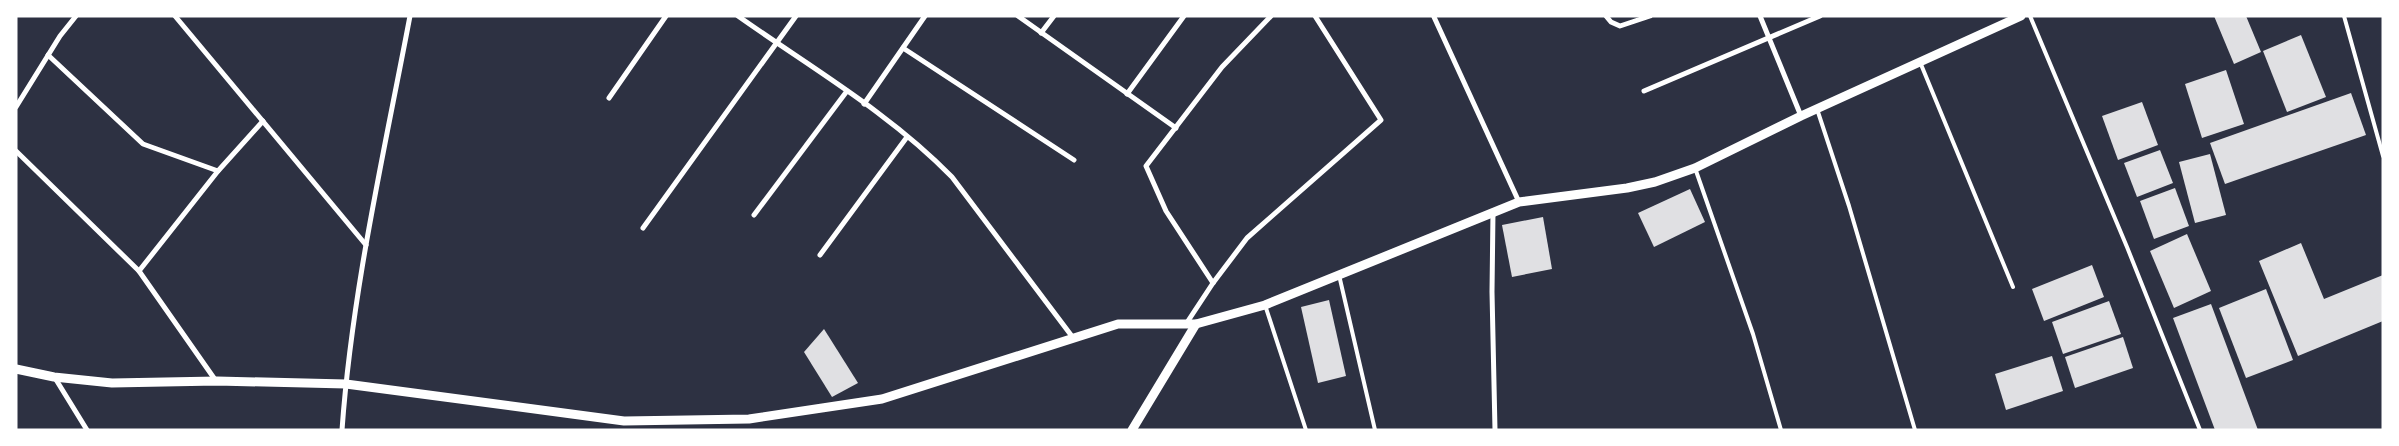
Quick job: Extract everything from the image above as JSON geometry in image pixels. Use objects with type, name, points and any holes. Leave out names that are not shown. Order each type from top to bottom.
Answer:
[{"type":"street","points":[[16,107],[48,55],[76,16]]},
{"type":"street","points":[[175,16],[366,245]]},
{"type":"street","points":[[342,430],[346,384],[366,245],[410,16]]},
{"type":"street","points":[[609,98],[666,16]]},
{"type":"street","points":[[738,16],[847,91],[931,156],[952,177],[1075,340]]},
{"type":"street","points":[[643,228],[796,16]]},
{"type":"street","points":[[864,104],[925,16]]},
{"type":"street","points":[[1018,16],[1176,128]]},
{"type":"street","points":[[1042,33],[1054,16]]},
{"type":"street","points":[[1127,94],[1184,16]]},
{"type":"street","points":[[1213,283],[1166,211],[1146,166],[1222,68],[1271,16]]},
{"type":"street","points":[[1186,324],[1213,283],[1247,238],[1381,120],[1315,16]]},
{"type":"street","points":[[1606,16],[1611,22],[1620,26],[1650,16]]},
{"type":"street","points":[[1760,16],[1801,116]]},
{"type":"street","points":[[1644,91],[1820,16]]},
{"type":"street","points":[[16,369],[54,377],[112,382],[217,381],[346,384],[624,421],[749,418],[882,399],[1075,340],[1118,324],[1196,324],[1265,305],[1518,202],[1627,188],[1655,182],[1695,168],[1816,109],[2021,16]]},
{"type":"street","points":[[1434,17],[1518,202]]},
{"type":"street","points":[[903,48],[1074,160]]},
{"type":"street","points":[[48,55],[143,144],[218,171]]},
{"type":"street","points":[[754,215],[847,91]]},
{"type":"street","points":[[139,271],[218,171],[263,121]]},
{"type":"street","points":[[820,255],[907,137]]},
{"type":"street","points":[[16,151],[139,271],[217,381]]},
{"type":"street","points":[[1493,212],[1492,292],[1495,430]]},
{"type":"street","points":[[1132,430],[1196,324]]},
{"type":"street","points":[[54,377],[86,430]]},
{"type":"lane","points":[[2030,16],[2127,247],[2200,430]]},
{"type":"lane","points":[[2344,16],[2383,156]]},
{"type":"lane","points":[[1920,62],[2013,287]]},
{"type":"lane","points":[[1816,109],[1849,206],[1915,430]]},
{"type":"lane","points":[[1695,168],[1753,334],[1781,430]]},
{"type":"lane","points":[[1340,275],[1375,430]]},
{"type":"lane","points":[[1265,305],[1306,430]]},
{"type":"building","points":[[2214,16],[2246,16],[2261,52],[2234,64]]},
{"type":"building","points":[[2301,35],[2326,97],[2287,112],[2263,51]]},
{"type":"building","points":[[2226,70],[2244,124],[2202,138],[2185,84]]},
{"type":"building","points":[[2351,93],[2366,135],[2225,184],[2210,143]]},
{"type":"building","points":[[2142,102],[2158,145],[2118,160],[2102,116]]},
{"type":"building","points":[[2160,150],[2173,183],[2137,197],[2124,163]]},
{"type":"building","points":[[2210,154],[2226,215],[2195,223],[2179,162]]},
{"type":"building","points":[[2175,188],[2189,226],[2154,239],[2140,201]]},
{"type":"building","points":[[1690,189],[1705,222],[1654,247],[1638,213]]},
{"type":"building","points":[[1543,217],[1552,269],[1512,277],[1502,225]]},
{"type":"building","points":[[2187,234],[2211,291],[2174,308],[2150,251]]},
{"type":"building","points":[[2301,243],[2324,299],[2383,275],[2383,321],[2298,356],[2259,261]]},
{"type":"building","points":[[2092,265],[2104,297],[2044,321],[2032,289]]},
{"type":"building","points":[[2266,289],[2293,360],[2246,378],[2219,308]]},
{"type":"building","points":[[1329,300],[1346,376],[1318,383],[1301,307]]},
{"type":"building","points":[[2109,301],[2121,334],[2063,354],[2052,322]]},
{"type":"building","points":[[2211,304],[2258,430],[2215,430],[2173,318]]},
{"type":"building","points":[[824,329],[858,383],[832,397],[804,352]]},
{"type":"building","points":[[2123,337],[2133,368],[2075,388],[2065,357]]},
{"type":"building","points":[[2052,356],[2063,391],[2006,410],[1995,374]]}]
